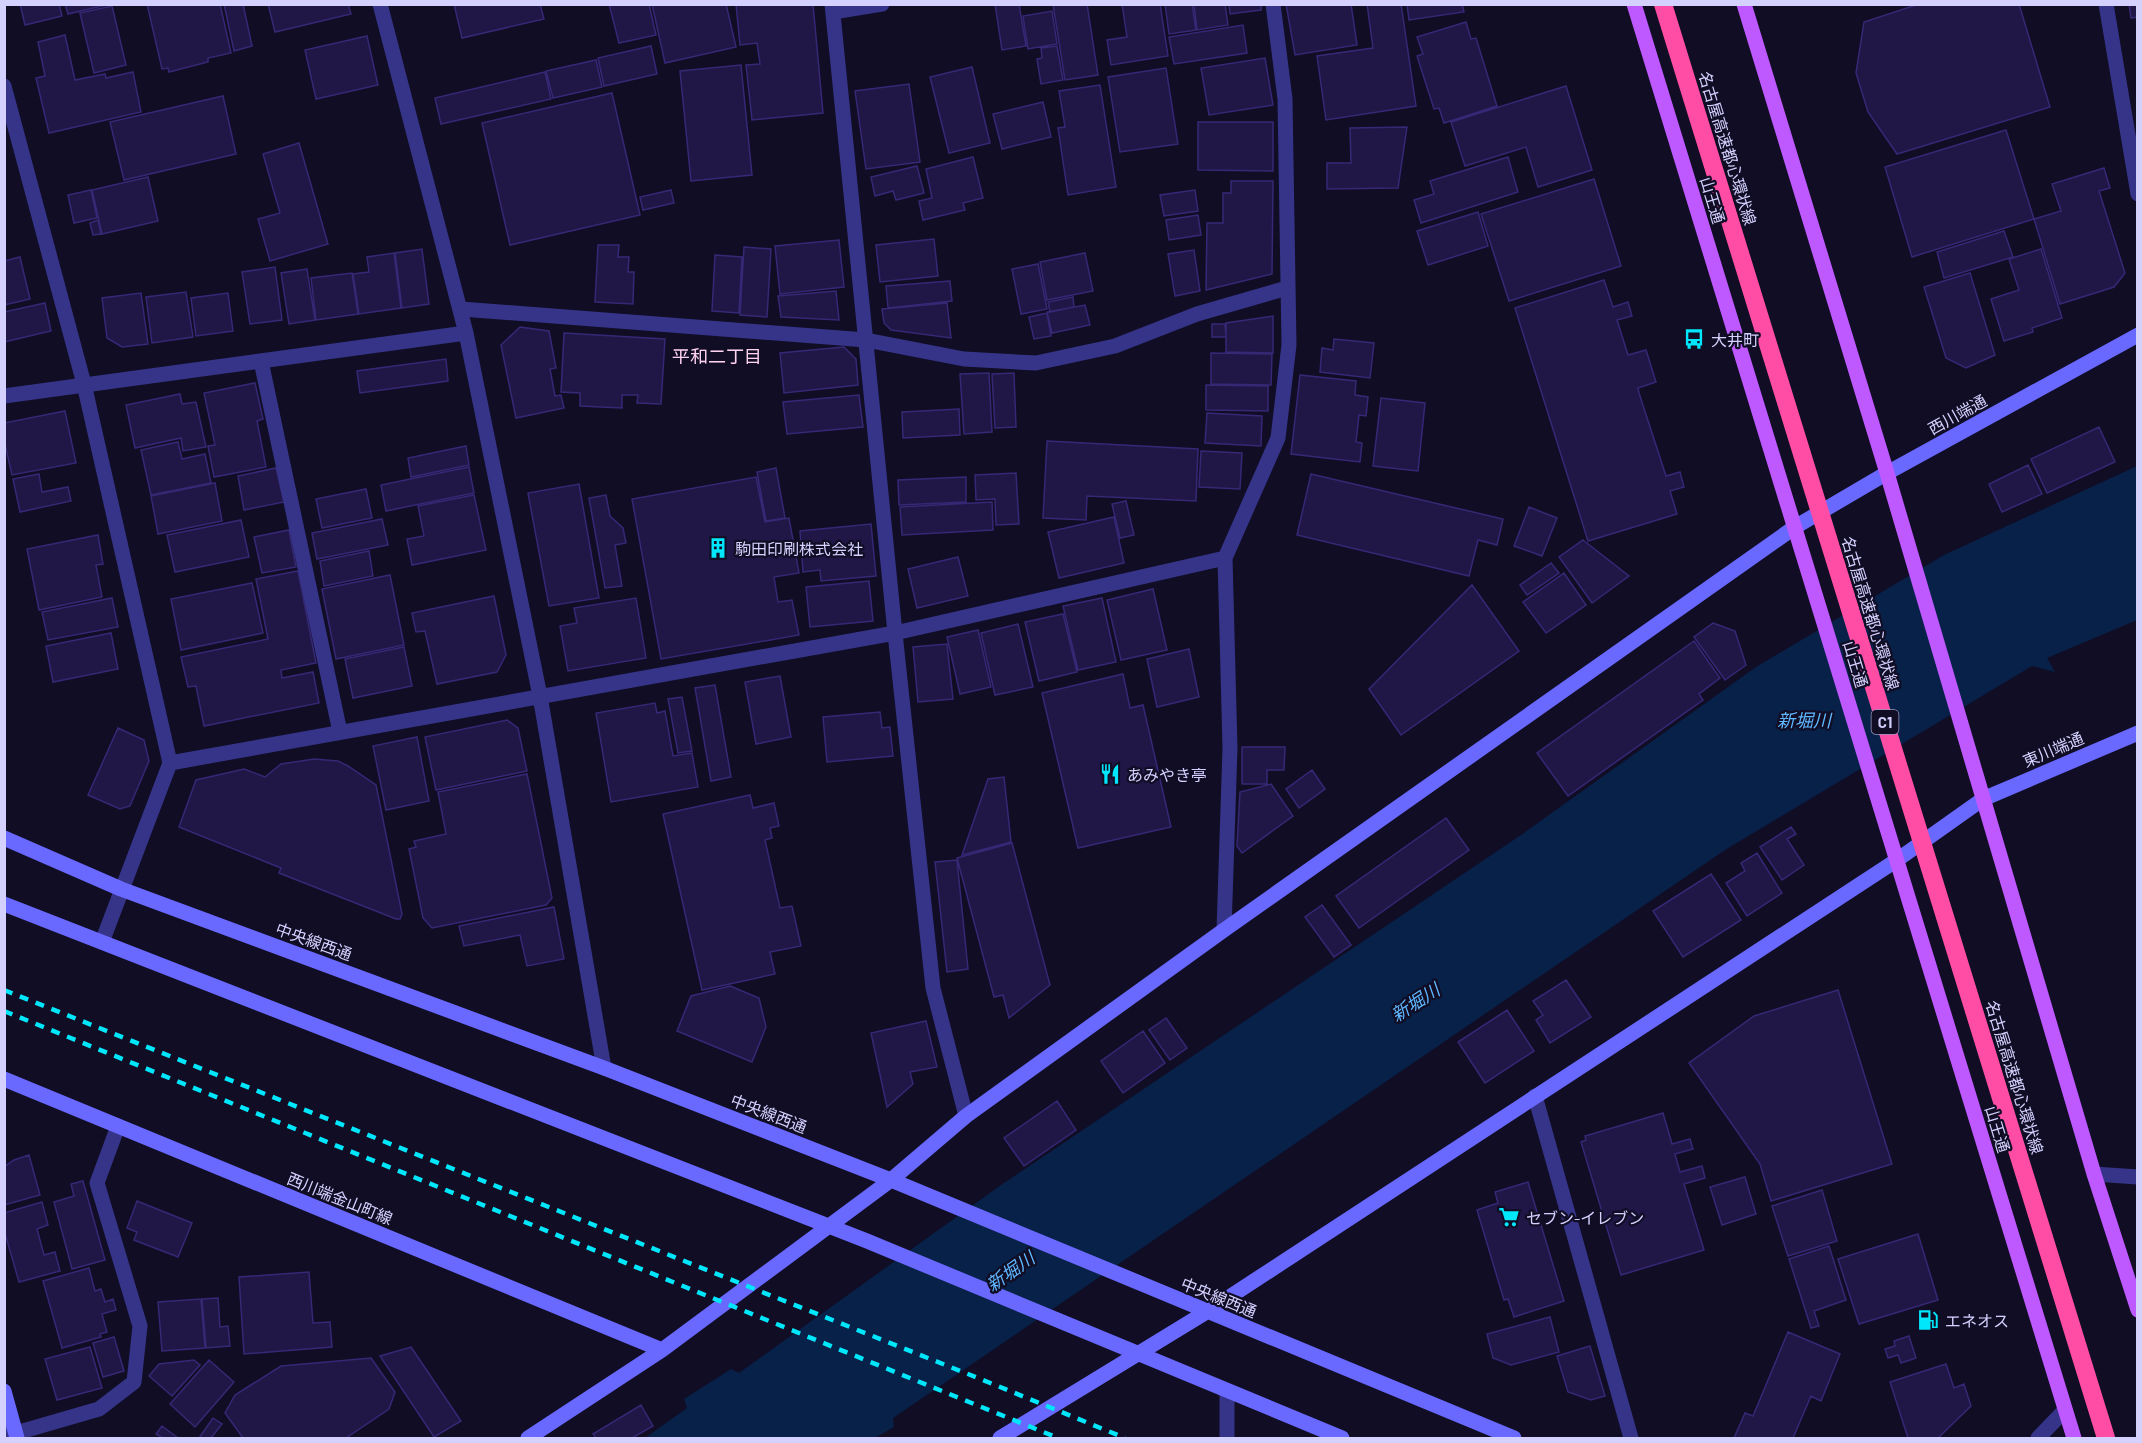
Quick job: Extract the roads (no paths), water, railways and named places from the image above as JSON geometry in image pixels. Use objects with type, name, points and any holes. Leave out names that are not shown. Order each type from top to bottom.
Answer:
[{"type":"highway","name":"名古屋高速都心環状線","points":[[1663,4],[2106,1438]]},
{"type":"main road","name":"山王通","points":[[1634,4],[2074,1438]]},
{"type":"main road","points":[[1744,4],[1887,474],[2094,1174],[2138,1310]]},
{"type":"street","points":[[380,4],[461,309],[540,696],[604,1068]]},
{"type":"street","points":[[882,4],[833,8],[933,988],[966,1116]]},
{"type":"street","points":[[1224,930],[1230,748],[1225,558],[1278,438],[1289,345],[1285,99],[1273,4]]},
{"type":"street","points":[[2106,4],[2138,194]]},
{"type":"street","points":[[4,86],[84,384],[170,763],[102,942]]},
{"type":"street","points":[[461,309],[866,340],[964,359],[1036,363],[1115,346],[1197,315],[1287,288]]},
{"type":"street","points":[[4,396],[466,333]]},
{"type":"street","name":"西川端通","points":[[528,1438],[662,1350],[891,1180],[966,1116],[1224,930],[1795,527],[2138,335]]},
{"type":"street","points":[[261,360],[340,732]]},
{"type":"street","points":[[170,763],[895,633],[1225,558]]},
{"type":"street","name":"東川端通","points":[[1000,1438],[1208,1311],[1897,860],[1983,799],[2138,732]]},
{"type":"street","name":"中央線西通","points":[[4,838],[121,889],[604,1068],[891,1180],[1514,1438]]},
{"type":"street","points":[[4,904],[867,1241],[1342,1438]]},
{"type":"street","name":"西川端金山町線","points":[[4,1079],[662,1350]]},
{"type":"street","points":[[1535,1096],[1631,1438]]},
{"type":"street","points":[[4,1391],[13,1436],[99,1409],[134,1383],[140,1326],[97,1183],[118,1126]]},
{"type":"street","points":[[2094,1174],[2138,1177]]},
{"type":"street","points":[[1227,1391],[1227,1438]]},
{"type":"street","points":[[2038,1438],[2065,1410]]},
{"type":"water","name":"新堀川","points":[[2137,466],[2137,620],[2047,658],[2055,672],[2032,666],[1725,850],[893,1418],[894,1427],[875,1438],[645,1438],[687,1408],[684,1399],[731,1369],[739,1373],[1001,1185],[1521,835],[1756,667],[1944,555]]},
{"type":"railway","points":[[4,990],[1125,1438]]},
{"type":"railway","points":[[4,1011],[1058,1438]]},
{"type":"place","name":"大井町","points":[[1694,339]]},
{"type":"place","name":"駒田印刷株式会社","points":[[718,548]]},
{"type":"place","name":"あみやき亭","points":[[1110,774]]},
{"type":"place","name":"セブン-イレブン","points":[[1509,1217]]},
{"type":"place","name":"エネオス","points":[[1928,1320]]},
{"type":"district","name":"平和二丁目","points":[[717,356]]}]
